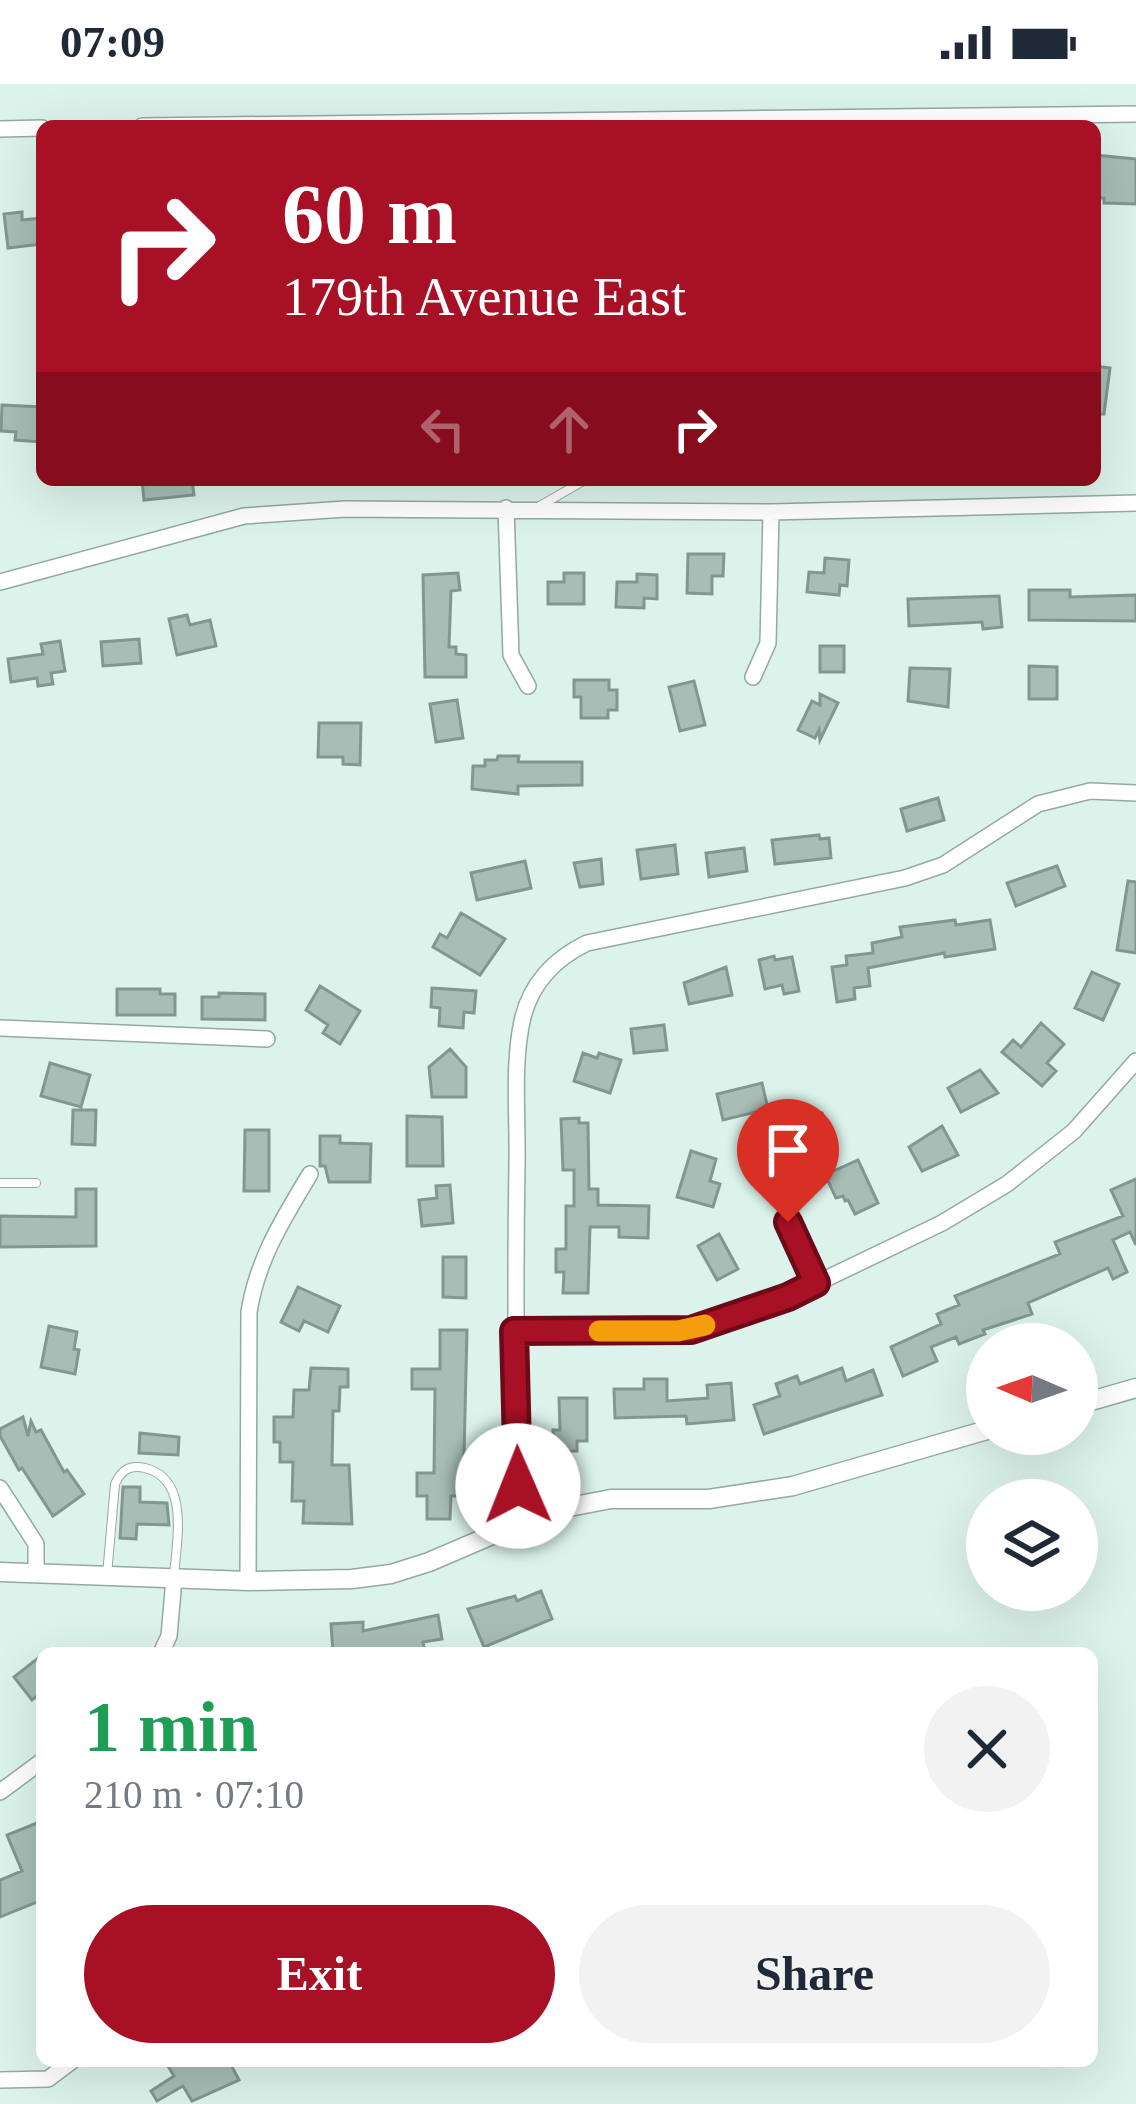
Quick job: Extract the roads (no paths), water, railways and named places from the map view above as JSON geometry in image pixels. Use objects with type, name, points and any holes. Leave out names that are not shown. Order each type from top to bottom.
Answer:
[{"type":"street","points":[[610,120],[1136,114]]},
{"type":"street","points":[[0,129],[36,128]]},
{"type":"street","points":[[0,582],[244,516],[345,509],[771,512],[1136,503]]},
{"type":"street","points":[[506,508],[511,655],[528,686]]},
{"type":"street","points":[[753,677],[768,643],[771,512]]},
{"type":"street","points":[[519,1524],[514,1331],[521,1030],[528,1003],[544,975],[570,951],[587,943],[924,872],[960,855],[1023,812],[1062,795],[1090,790],[1136,793]]},
{"type":"street","points":[[0,1028],[267,1039]]},
{"type":"street","points":[[514,1331],[691,1330],[788,1297],[942,1223],[1046,1156],[1103,1102],[1136,1061]]},
{"type":"street","points":[[248,1581],[248,1312],[254,1279],[275,1232],[310,1174]]},
{"type":"street","points":[[788,1222],[816,1283]]},
{"type":"street","points":[[1098,1399],[1136,1388]]},
{"type":"street","points":[[0,1572],[248,1581],[392,1574],[548,1511],[587,1502],[710,1499],[793,1486],[966,1436]]},
{"type":"street","points":[[0,1488],[36,1544],[36,1573]]},
{"type":"street","points":[[164,1647],[174,1579]]},
{"type":"street","points":[[0,1792],[36,1765]]},
{"type":"street","points":[[0,2080],[48,2079],[64,2067]]},
{"type":"lane","points":[[537,508],[575,486]]},
{"type":"lane","points":[[0,1184],[37,1183]]},
{"type":"lane","points":[[107,1576],[115,1484],[119,1474],[133,1467],[146,1468],[171,1486],[177,1504],[174,1579]]}]
